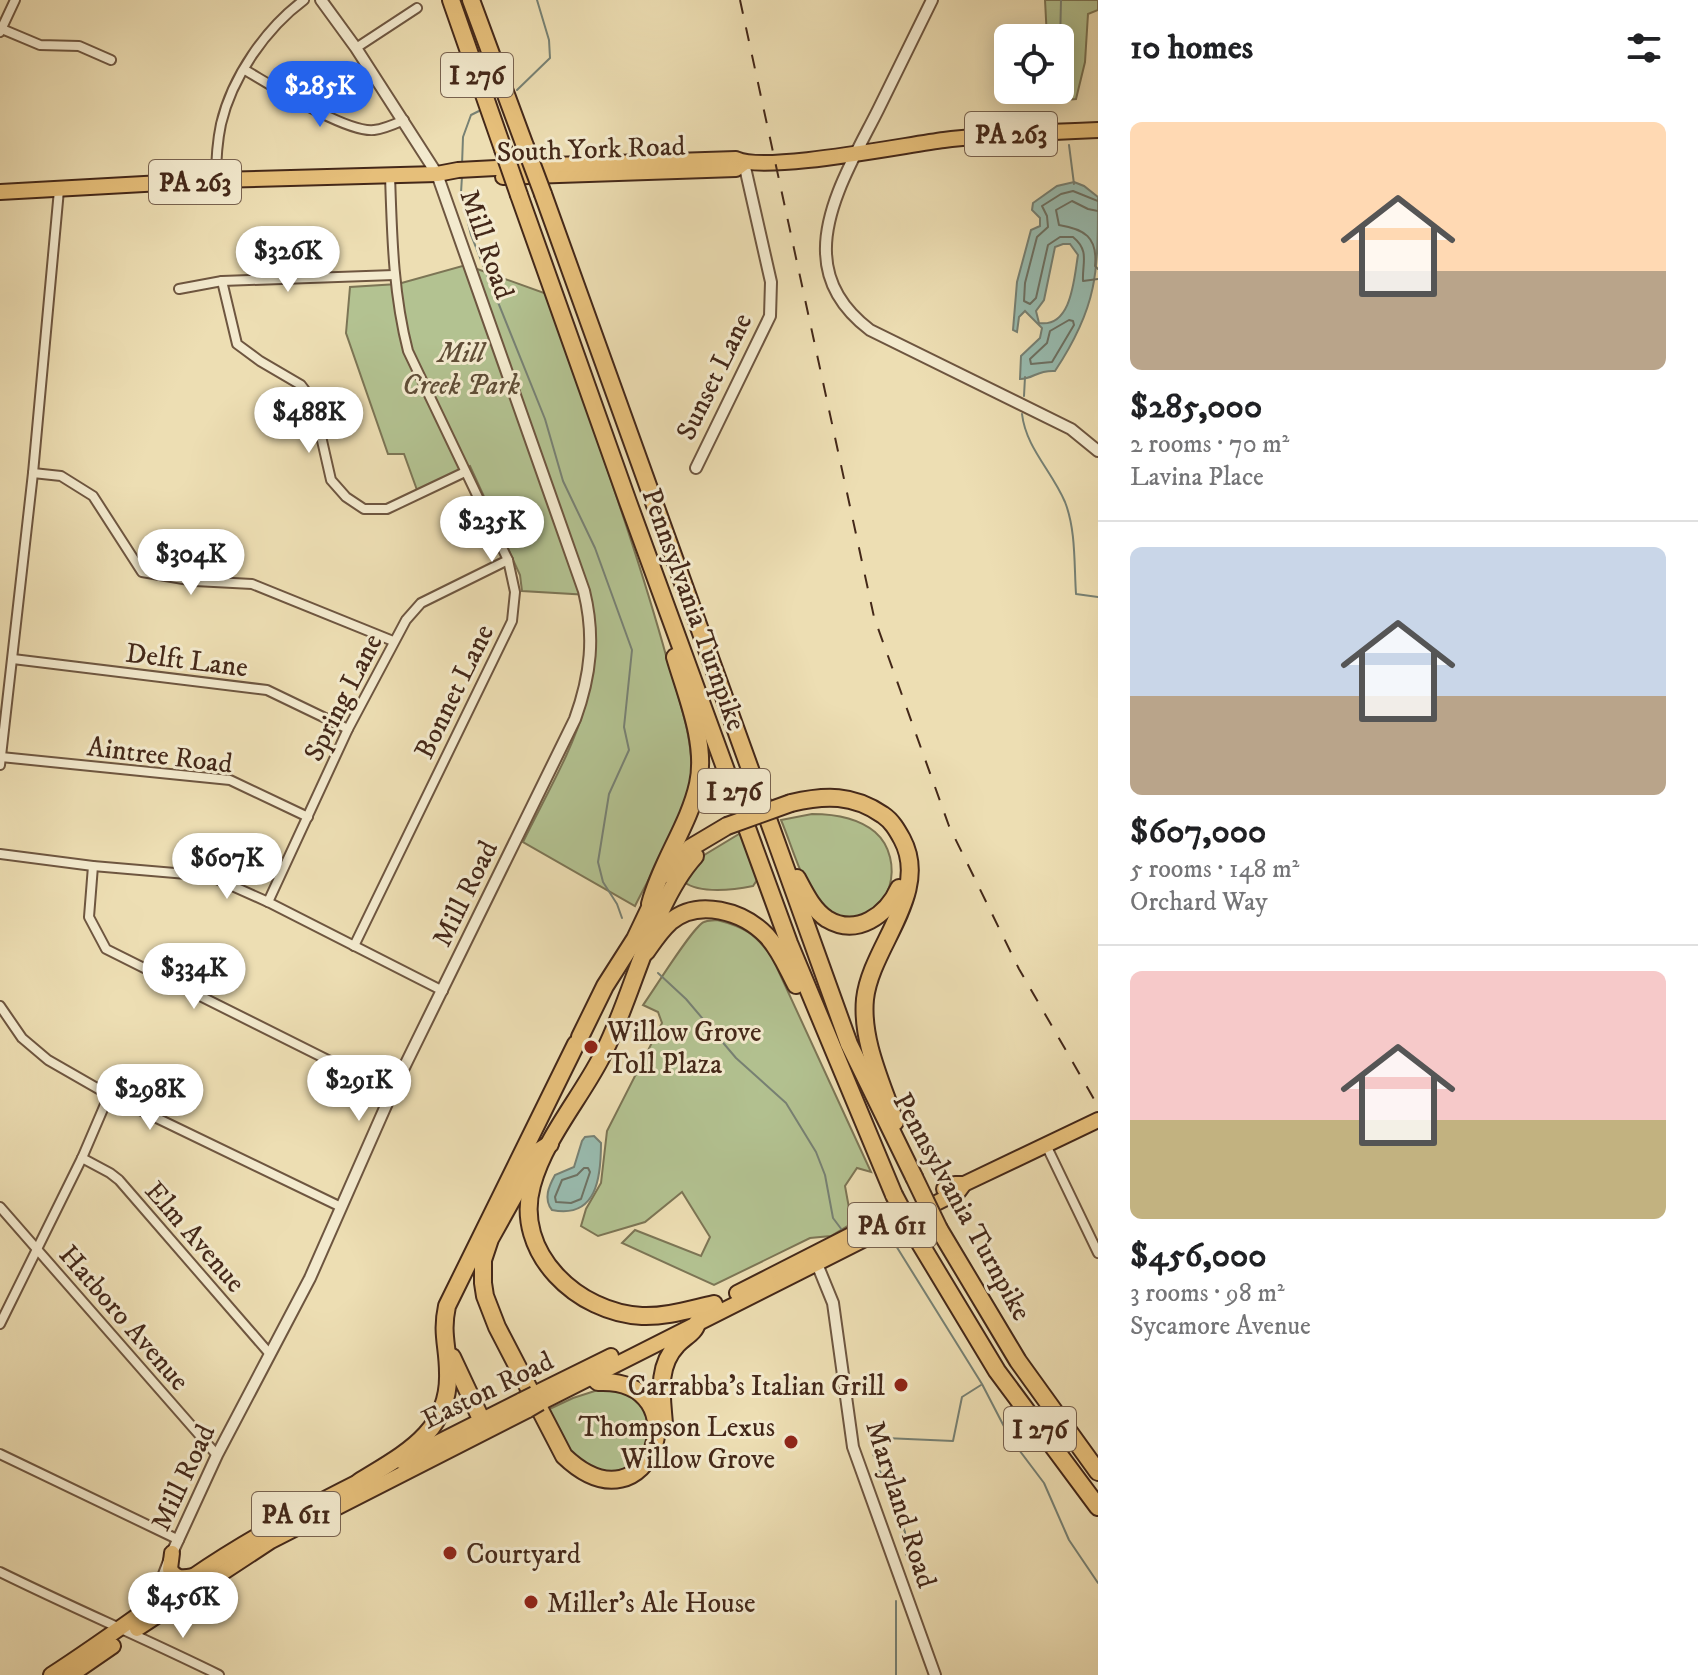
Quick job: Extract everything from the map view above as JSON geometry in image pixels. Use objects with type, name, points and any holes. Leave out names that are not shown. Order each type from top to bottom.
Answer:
[{"type":"highway","name":"Pennsylvania Turnpike","points":[[451,0],[628,502],[789,943],[894,1195],[997,1371],[1098,1507]]},
{"type":"highway","name":"Pennsylvania Turnpike","points":[[471,0],[849,1044],[939,1229],[1018,1361],[1098,1472]]},
{"type":"highway","points":[[359,1482],[417,1445],[435,1425],[449,1382],[443,1325],[453,1291],[605,986],[635,939],[650,904],[657,877],[692,804],[698,783],[700,757],[691,715],[628,502]]},
{"type":"highway","points":[[650,904],[680,857],[728,830],[792,807],[834,796],[860,802],[888,819],[907,851],[911,874],[867,991],[865,1027],[914,1177]]},
{"type":"highway","points":[[760,798],[800,885],[822,914],[836,923],[852,925],[873,920],[895,897],[903,872],[897,847],[889,834],[861,811],[840,806],[792,807]]},
{"type":"highway","points":[[714,1304],[657,1316],[628,1315],[599,1306],[560,1280],[540,1253],[529,1216],[531,1187],[550,1144],[576,1105],[622,1016],[664,904],[697,854],[728,830]]},
{"type":"highway","points":[[646,952],[669,923],[694,911],[721,911],[750,922],[774,945],[845,1078]]},
{"type":"highway","points":[[550,1144],[539,1151],[490,1239],[483,1260],[485,1296],[547,1429],[564,1456],[580,1470],[596,1478],[623,1478],[639,1470],[652,1454],[657,1437],[656,1419],[645,1397],[637,1391],[621,1382],[598,1382],[593,1377]]},
{"type":"highway","points":[[482,1232],[476,1266],[481,1306],[555,1454],[569,1472],[586,1483],[606,1487],[627,1484],[645,1473],[657,1459],[664,1440],[663,1369],[673,1350],[696,1329],[697,1323]]},
{"type":"highway","points":[[443,1325],[449,1351],[482,1421]]},
{"type":"main road","name":"South York Road","points":[[0,192],[216,180],[491,173],[736,159],[744,163],[790,161],[1021,133],[1098,130]]},
{"type":"main road","name":"Easton Road","points":[[152,1613],[194,1576],[295,1514],[482,1421],[593,1377],[944,1189],[964,1184],[1098,1120]]},
{"type":"main road","name":"Easton Road","points":[[71,1675],[152,1613],[297,1526],[714,1304],[958,1192],[964,1184]]},
{"type":"main road","points":[[175,1547],[170,1569],[182,1578],[194,1576]]},
{"type":"main road","name":"Easton Road","points":[[51,1675],[128,1630]]},
{"type":"street","points":[[15,0],[1,31],[40,45],[79,46],[111,60]]},
{"type":"street","points":[[216,180],[222,122],[232,94],[269,32],[304,0]]},
{"type":"street","name":"Mill Road","points":[[152,1613],[175,1547],[217,1455],[310,1278],[392,1092],[575,719],[586,690],[591,655],[591,620],[584,591],[437,174],[356,48],[321,0]]},
{"type":"street","points":[[932,0],[833,206],[826,237],[827,268],[832,284],[845,307],[858,321],[885,339],[1064,426],[1098,451]]},
{"type":"street","points":[[356,48],[417,8]]},
{"type":"street","points":[[245,70],[359,129],[372,131],[404,120]]},
{"type":"street","name":"Sunset Lane","points":[[696,468],[770,316],[771,282],[744,163]]},
{"type":"street","name":"Bonnet Lane","points":[[354,946],[512,621],[515,592],[508,560],[408,351],[399,316],[394,275],[390,175]]},
{"type":"street","points":[[0,765],[33,473],[59,190]]},
{"type":"street","points":[[179,289],[222,281],[394,275]]},
{"type":"street","points":[[222,281],[237,344],[301,385],[313,401],[331,480],[346,497],[364,509],[387,509],[465,472]]},
{"type":"street","points":[[33,473],[61,476],[93,496],[142,572],[195,581],[252,584],[393,641]]},
{"type":"street","name":"Spring Lane","points":[[268,902],[348,729],[393,641],[421,603],[508,560]]},
{"type":"street","name":"Delft Lane","points":[[13,659],[267,690],[348,729]]},
{"type":"street","name":"Aintree Road","points":[[1,757],[230,780],[308,817]]},
{"type":"street","points":[[0,854],[210,876],[443,991]]},
{"type":"street","points":[[93,866],[89,917],[106,949],[392,1092]]},
{"type":"street","points":[[0,1006],[22,1038],[48,1060],[109,1095],[341,1207]]},
{"type":"street","points":[[0,1324],[82,1158],[109,1095]]},
{"type":"street","points":[[1046,1145],[1098,1253]]},
{"type":"street","name":"Elm Avenue","points":[[82,1158],[119,1180],[269,1353]]},
{"type":"street","name":"Hatboro Avenue","points":[[0,1207],[217,1455]]},
{"type":"street","name":"Maryland Road","points":[[814,1259],[833,1303],[853,1447],[935,1675]]},
{"type":"street","points":[[0,1454],[175,1547]]},
{"type":"street","points":[[0,1572],[96,1620],[128,1630],[219,1675]]},
{"type":"green space","points":[[1045,0],[1098,0],[1098,10],[1088,14],[1085,62],[1076,99],[1074,24],[1046,24]]},
{"type":"green space","name":"Mill Creek Park","points":[[466,265],[547,294],[625,522],[684,718],[691,763],[688,792],[676,825],[635,906],[523,842],[568,752],[588,694],[594,631],[589,595],[522,591],[520,575],[470,466],[417,490],[404,454],[388,454],[346,333],[350,287],[398,284]]},
{"type":"green space","points":[[812,814],[853,820],[875,832],[885,844],[892,872],[890,886],[875,909],[862,916],[847,917],[829,912],[816,899],[799,867],[781,820]]},
{"type":"green space","points":[[744,831],[759,877],[753,886],[708,890],[684,882],[701,857]]},
{"type":"green space","points":[[717,920],[749,932],[772,957],[871,1172],[857,1168],[845,1186],[849,1208],[859,1219],[831,1236],[810,1238],[714,1285],[622,1243],[635,1230],[701,1256],[710,1237],[682,1192],[645,1222],[598,1236],[581,1226],[586,1209],[601,1183],[607,1131],[662,1023],[658,1012],[643,1005],[699,926],[706,921]]},
{"type":"green space","points":[[601,1389],[632,1396],[643,1406],[649,1418],[650,1432],[639,1458],[628,1467],[614,1472],[579,1464],[543,1412]]},
{"type":"water","points":[[1074,182],[1098,197],[1093,288],[1080,327],[1055,371],[1020,379],[1021,356],[1040,338],[1042,328],[1025,311],[1019,317],[1017,332],[1013,330],[1017,282],[1031,230],[1040,226],[1040,218],[1032,210],[1033,203],[1057,186]],"holes":[[[1070,244],[1078,255],[1069,300],[1058,318],[1039,323],[1036,311],[1044,300],[1055,247]]]},
{"type":"water","points":[[594,1136],[601,1143],[600,1169],[593,1193],[579,1208],[552,1210],[547,1197],[555,1175],[574,1167],[582,1141],[585,1137]]},
{"type":"waterway","points":[[517,90],[550,58],[549,40],[537,0]]},
{"type":"waterway","points":[[1060,24],[1061,0]]},
{"type":"waterway","points":[[462,165],[463,137],[471,115],[479,111]]},
{"type":"waterway","points":[[1069,145],[1074,184]]},
{"type":"waterway","points":[[462,176],[461,193],[471,235],[545,419],[563,481],[595,548],[632,650],[624,727],[629,750],[609,794],[598,862],[603,882],[622,918]]},
{"type":"waterway","points":[[1024,396],[1025,377]]},
{"type":"waterway","points":[[1022,414],[1034,449],[1060,491],[1069,513],[1076,594],[1098,597]]},
{"type":"waterway","points":[[658,973],[686,999],[736,1058],[786,1103],[816,1152],[825,1175],[833,1218],[842,1230]]},
{"type":"waterway","points":[[893,1241],[982,1384],[1010,1438],[1044,1483],[1069,1540],[1098,1583]]},
{"type":"waterway","points":[[906,1555],[905,1532],[873,1454],[885,1438],[953,1441],[962,1397],[981,1385]]},
{"type":"waterway","points":[[896,1601],[896,1675]]},
{"type":"railway","points":[[740,0],[874,617],[949,826],[1019,969],[1098,1106]]},
{"type":"place","name":"Willow Grove Toll Plaza","points":[[591,1047]]},
{"type":"place","name":"Carrabba's Italian Grill","points":[[901,1385]]},
{"type":"place","name":"Thompson Lexus Willow Grove","points":[[791,1442]]},
{"type":"place","name":"Courtyard","points":[[450,1553]]},
{"type":"place","name":"Miller's Ale House","points":[[531,1602]]}]
